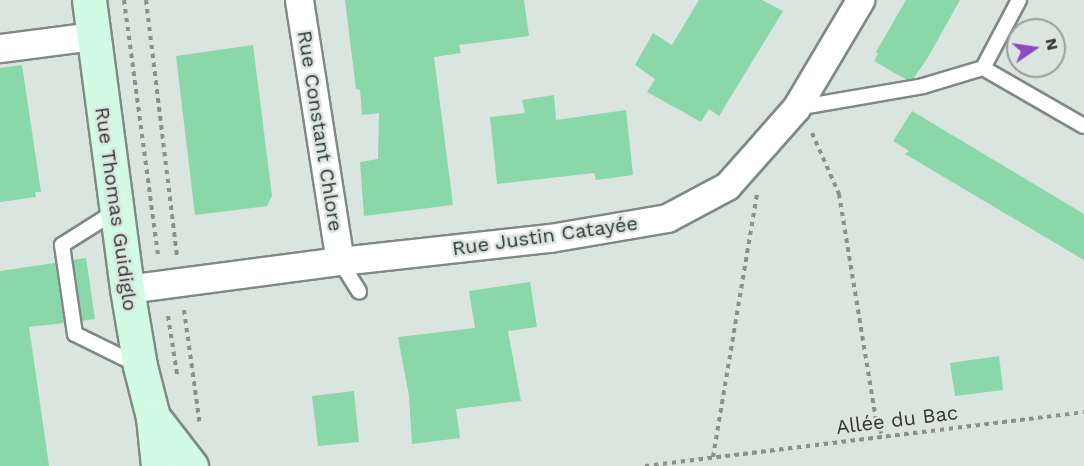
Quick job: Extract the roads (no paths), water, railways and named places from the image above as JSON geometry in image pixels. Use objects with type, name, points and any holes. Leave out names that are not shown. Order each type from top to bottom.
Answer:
[{"type":"main road","name":"Rue Thomas Guidiglo","points":[[89,0],[127,289],[140,366],[153,417],[158,466]]},
{"type":"main road","name":"Rue Thomas Guidiglo","points":[[153,417],[191,466]]},
{"type":"street","name":"Rue Constant Chlore","points":[[299,0],[340,261]]},
{"type":"street","name":"Rue Justin Catayée","points":[[127,289],[340,261],[550,238],[667,218],[727,186],[796,108],[860,0]]},
{"type":"street","points":[[0,48],[92,36]]},
{"type":"lane","points":[[796,108],[923,86],[982,68],[1019,0]]},
{"type":"lane","points":[[982,68],[1084,126]]},
{"type":"lane","points":[[116,211],[62,245],[75,334],[140,366]]},
{"type":"lane","points":[[340,261],[359,291]]}]
